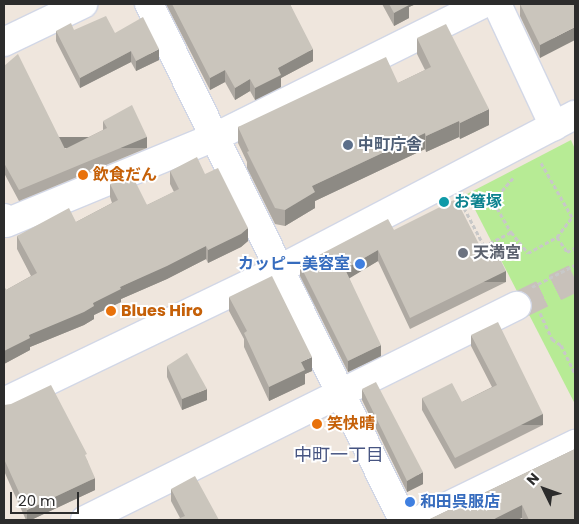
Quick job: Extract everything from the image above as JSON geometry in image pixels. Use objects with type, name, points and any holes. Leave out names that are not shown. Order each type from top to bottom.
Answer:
[{"type":"street","points":[[149,4],[403,520]]},
{"type":"street","points":[[4,218],[6,224],[215,137],[483,4]]},
{"type":"street","points":[[4,402],[280,269],[565,120],[497,4]]},
{"type":"street","points":[[4,42],[73,6]]},
{"type":"street","points":[[85,520],[527,300]]},
{"type":"street","points":[[419,520],[575,444]]},
{"type":"path","points":[[532,166],[549,157]]},
{"type":"path","points":[[518,175],[511,179],[498,195],[497,208],[511,232],[528,253],[557,237],[572,217],[547,173]]},
{"type":"path","points":[[471,221],[484,246],[482,255],[473,259]]},
{"type":"path","points":[[484,246],[511,232]]},
{"type":"path","points":[[557,237],[568,252],[575,248]]},
{"type":"path","points":[[575,264],[527,300],[552,339],[562,345],[575,374]]},
{"type":"green space","points":[[571,140],[575,149],[575,404],[467,194]]},
{"type":"building","points":[[172,4],[290,4],[313,49],[278,68],[281,75],[255,88],[250,79],[235,88],[225,70],[210,78]]},
{"type":"building","points":[[389,4],[409,4],[409,5],[394,13]]},
{"type":"building","points":[[520,4],[575,4],[575,27],[540,45]]},
{"type":"building","points":[[106,16],[115,33],[143,17],[159,49],[136,61],[131,51],[80,78],[56,31],[71,23],[74,30]]},
{"type":"building","points":[[446,24],[489,109],[426,136],[425,133],[312,186],[315,192],[285,210],[275,208],[247,152],[249,151],[238,127],[386,57],[398,83],[431,67],[417,38]]},
{"type":"building","points":[[18,54],[65,149],[107,128],[103,121],[132,105],[147,137],[19,190],[4,163],[4,66]]},
{"type":"building","points":[[197,157],[205,174],[218,168],[248,228],[241,234],[208,250],[206,246],[120,287],[121,289],[93,303],[94,306],[84,312],[29,335],[30,338],[4,351],[4,286],[6,290],[37,273],[17,236],[69,208],[76,222],[118,200],[110,184],[132,175],[147,205],[179,189],[170,171]]},
{"type":"building","points":[[456,199],[485,256],[496,251],[506,271],[410,318],[378,250],[345,269],[381,345],[348,361],[300,265],[388,219],[394,230]]},
{"type":"building","points":[[272,276],[312,357],[301,362],[305,370],[269,387],[244,333],[247,331],[229,297]]},
{"type":"building","points":[[498,322],[543,414],[455,458],[422,398],[452,383],[462,402],[497,385],[471,335]]},
{"type":"building","points":[[187,353],[207,389],[182,399],[167,366]]},
{"type":"building","points":[[376,382],[423,472],[407,481],[362,389]]},
{"type":"building","points":[[51,385],[87,454],[85,455],[95,478],[27,510],[4,459],[4,405],[11,404]]},
{"type":"building","points":[[575,449],[575,520],[529,520],[522,505],[492,520],[428,520]]},
{"type":"building","points":[[195,476],[219,520],[175,520],[185,516],[171,489]]},
{"type":"tunnel","points":[[517,306],[575,278]]},
{"type":"place","name":"中町庁舎","points":[[348,145]]},
{"type":"place","name":"飲食だん","points":[[83,175]]},
{"type":"place","name":"お箸塚","points":[[444,202]]},
{"type":"place","name":"天満宮","points":[[463,253]]},
{"type":"place","name":"カッピー美容室","points":[[360,264]]},
{"type":"place","name":"Blues Hiro","points":[[111,311]]},
{"type":"place","name":"笑快晴","points":[[317,424]]},
{"type":"place","name":"和田呉服店","points":[[410,502]]},
{"type":"district","name":"中町一丁目","points":[[339,455]]}]
